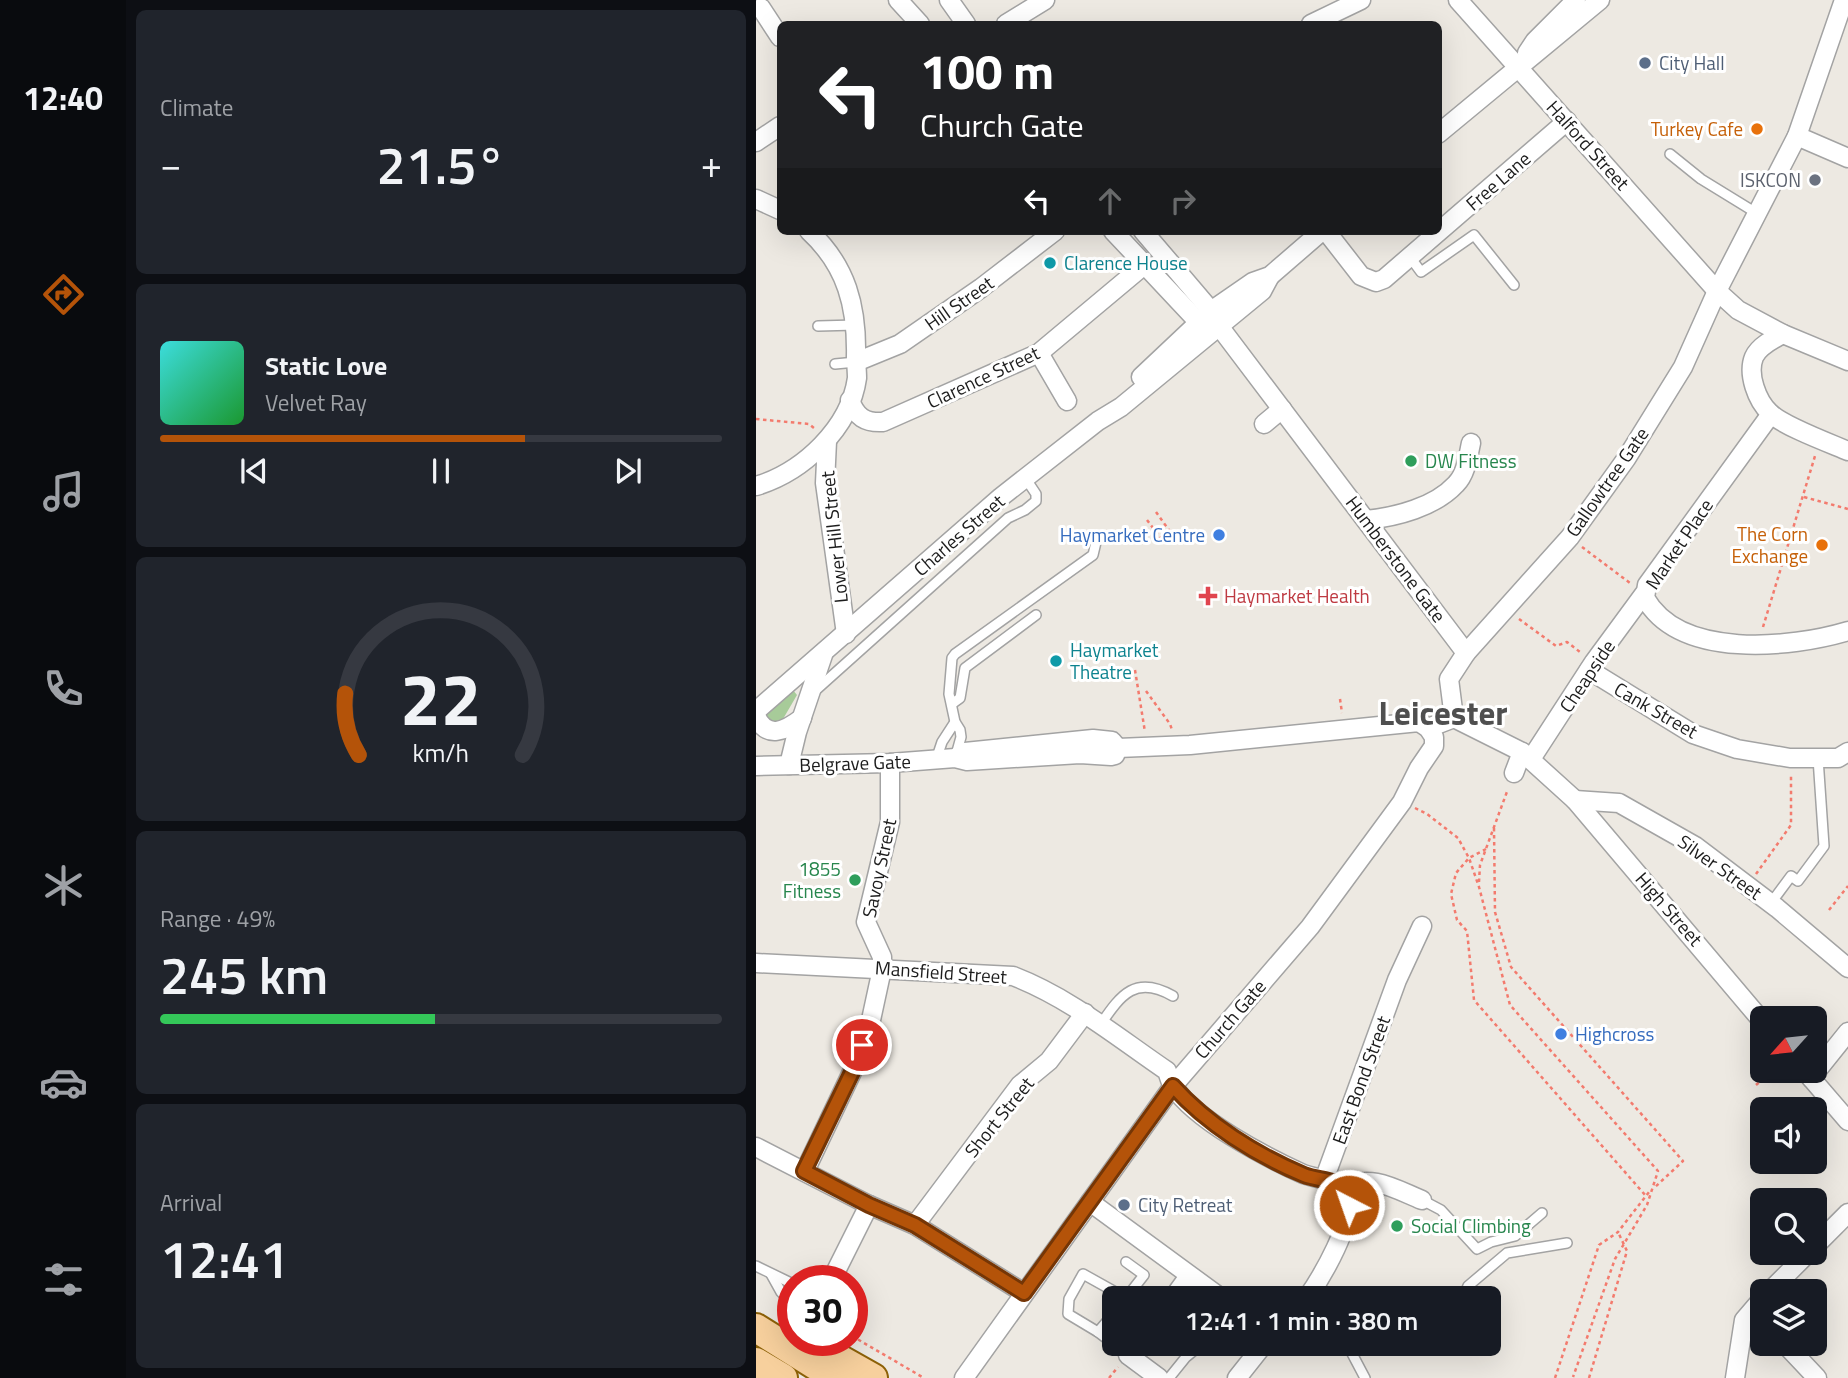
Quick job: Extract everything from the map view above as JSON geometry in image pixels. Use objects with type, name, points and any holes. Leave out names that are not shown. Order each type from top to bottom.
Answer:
[{"type":"main road","points":[[756,1315],[777,1325]]},
{"type":"main road","points":[[756,1328],[835,1377]]},
{"type":"main road","points":[[836,1356],[873,1378]]},
{"type":"main road","points":[[756,1362],[783,1378]]},
{"type":"street","points":[[898,0],[917,21]]},
{"type":"street","points":[[949,0],[964,21]]},
{"type":"street","points":[[1011,21],[1045,0]]},
{"type":"street","points":[[1317,21],[1361,0]]},
{"type":"street","name":"Halford Street","points":[[1458,0],[1717,291],[1738,310],[1783,334],[1848,361]]},
{"type":"street","points":[[1518,68],[1535,41],[1576,0]]},
{"type":"street","points":[[1442,131],[1600,0]]},
{"type":"street","name":"Gallowtree Gate","points":[[1466,653],[1570,537],[1626,459],[1683,367],[1717,291],[1797,136],[1844,0]]},
{"type":"street","points":[[763,6],[777,32]]},
{"type":"street","name":"Free Lane","points":[[1442,229],[1567,121]]},
{"type":"street","points":[[756,142],[777,128]]},
{"type":"street","points":[[1797,136],[1848,158]]},
{"type":"street","points":[[756,150],[756,160]]},
{"type":"street","points":[[756,199],[777,209]]},
{"type":"street","points":[[756,486],[797,466],[827,441],[849,400],[857,377],[856,325],[847,287],[823,244],[813,235]]},
{"type":"street","points":[[823,244],[833,235]]},
{"type":"street","name":"Hill Street","points":[[856,362],[900,344],[981,288],[1050,235]]},
{"type":"street","name":"Humberstone Gate","points":[[1116,235],[1143,266],[1212,323],[1283,409],[1466,653]]},
{"type":"street","points":[[1146,235],[1212,323]]},
{"type":"street","name":"Charles Street","points":[[802,718],[787,729],[773,732],[766,729],[756,713],[991,506],[1098,421],[1121,407],[1212,323],[1262,291],[1270,276],[1319,235]]},
{"type":"street","name":"Free Lane","points":[[1327,235],[1361,276],[1376,282],[1384,279],[1435,235]]},
{"type":"street","name":"Clarence Street","points":[[849,400],[861,419],[871,423],[883,422],[1039,353],[1143,266]]},
{"type":"street","points":[[1783,334],[1759,350],[1754,358],[1752,366],[1756,391],[1771,414],[1848,451]]},
{"type":"street","points":[[1039,353],[1067,401]]},
{"type":"street","points":[[1264,424],[1283,409]]},
{"type":"street","name":"Market Place","points":[[1771,414],[1647,585],[1644,594],[1647,603],[1658,615],[1695,636],[1720,644],[1758,644],[1825,637],[1848,631]]},
{"type":"street","name":"Lower Hill Street","points":[[827,441],[825,483],[846,634]]},
{"type":"street","points":[[1366,520],[1394,517],[1429,503],[1457,484],[1467,464],[1471,443]]},
{"type":"street","name":"Cheapside","points":[[1514,773],[1644,594]]},
{"type":"street","points":[[789,765],[824,653]]},
{"type":"street","points":[[1428,728],[1454,718],[1450,679],[1466,653]]},
{"type":"street","name":"Cank Street","points":[[1594,663],[1693,734],[1790,764],[1818,758],[1838,758],[1848,752]]},
{"type":"street","points":[[756,691],[775,695]]},
{"type":"street","name":"High Street","points":[[1454,718],[1526,756],[1574,800],[1750,1006]]},
{"type":"street","name":"Belgrave Gate","points":[[756,766],[890,764],[955,758],[965,752],[1093,739],[1112,741],[1118,748],[1289,736],[1419,722],[1428,728]]},
{"type":"street","name":"Church Gate","points":[[964,1378],[1173,1086],[1310,927],[1402,802],[1419,768],[1434,746],[1434,737],[1428,728]]},
{"type":"street","name":"Savoy Street","points":[[882,969],[882,957],[866,922],[890,822],[890,764]]},
{"type":"street","name":"Silver Street","points":[[1574,800],[1619,803],[1695,846],[1750,883],[1848,968]]},
{"type":"street","name":"East Bond Street","points":[[1324,1180],[1397,980],[1422,926]]},
{"type":"street","name":"Mansfield Street","points":[[756,963],[1013,976],[1048,991],[1085,1013],[1167,1071],[1173,1086],[1198,1111],[1244,1143],[1304,1175],[1336,1183],[1343,1188]]},
{"type":"street","points":[[804,1171],[853,1070],[871,1020],[882,969]]},
{"type":"street","name":"Short Street","points":[[915,1225],[1020,1085],[1049,1061],[1085,1013]]},
{"type":"street","points":[[1827,1054],[1848,1032]]},
{"type":"street","points":[[1816,1083],[1848,1121]]},
{"type":"street","points":[[756,1147],[869,1205],[915,1225],[1024,1293]]},
{"type":"street","points":[[1318,1286],[1348,1214],[1348,1198],[1343,1188],[1358,1181],[1371,1181],[1422,1200]]},
{"type":"street","points":[[1090,1202],[1204,1286]]},
{"type":"street","points":[[839,1265],[869,1205]]},
{"type":"street","points":[[1827,1234],[1848,1213]]},
{"type":"street","points":[[1782,1279],[1796,1265]]},
{"type":"street","points":[[1182,1286],[1189,1276]]},
{"type":"street","points":[[1735,1378],[1744,1320],[1750,1316]]},
{"type":"street","points":[[1139,1356],[1159,1378]]},
{"type":"street","points":[[1237,1378],[1254,1356]]},
{"type":"street","points":[[1796,1356],[1817,1378]]},
{"type":"lane","points":[[1670,154],[1701,179],[1758,214]]},
{"type":"lane","points":[[1410,257],[1421,272],[1474,235],[1514,285]]},
{"type":"lane","points":[[818,326],[856,325]]},
{"type":"lane","points":[[835,364],[856,362]]},
{"type":"lane","points":[[810,695],[1007,518],[1037,501],[1036,494],[1026,479]]},
{"type":"lane","points":[[955,758],[961,737],[951,698],[950,664],[955,654],[1093,555],[1097,538]]},
{"type":"lane","points":[[951,698],[960,698],[965,668],[1036,615]]},
{"type":"lane","points":[[936,760],[944,739],[955,722]]},
{"type":"lane","points":[[1771,903],[1791,876],[1798,881],[1824,846],[1818,758]]},
{"type":"lane","points":[[1101,1024],[1119,999],[1136,988],[1154,988],[1173,996]]},
{"type":"lane","points":[[1422,1200],[1441,1210],[1477,1250],[1491,1242],[1515,1236],[1542,1213]]},
{"type":"lane","points":[[1468,1286],[1507,1253],[1567,1243]]},
{"type":"lane","points":[[1126,1262],[1144,1275],[1135,1286]]},
{"type":"lane","points":[[756,1266],[777,1277]]},
{"type":"lane","points":[[771,1274],[777,1285]]},
{"type":"lane","points":[[1102,1334],[1068,1314],[1069,1299],[1083,1274],[1104,1286]]},
{"type":"lane","points":[[1098,1332],[1102,1327]]},
{"type":"lane","points":[[822,1356],[835,1377]]},
{"type":"lane","points":[[1169,1378],[1187,1356]]},
{"type":"lane","points":[[1353,1356],[1365,1378]]},
{"type":"path","points":[[756,419],[809,424],[827,441]]},
{"type":"path","points":[[1758,644],[1820,439]]},
{"type":"path","points":[[1804,498],[1848,509]]},
{"type":"path","points":[[1156,512],[1171,533]]},
{"type":"path","points":[[1147,520],[1162,540]]},
{"type":"path","points":[[1570,537],[1644,594]]},
{"type":"path","points":[[1506,610],[1556,646],[1567,642],[1594,663]]},
{"type":"path","points":[[1135,670],[1147,747]]},
{"type":"path","points":[[1146,691],[1170,724]]},
{"type":"path","points":[[1750,883],[1791,825],[1790,764]]},
{"type":"path","points":[[1479,887],[1480,865],[1514,773]]},
{"type":"path","points":[[1411,807],[1427,814],[1458,838],[1469,858],[1510,1005],[1658,1171],[1647,1205],[1615,1259],[1575,1378]]},
{"type":"path","points":[[1494,828],[1495,912],[1511,967],[1683,1161],[1646,1196],[1618,1232],[1599,1245],[1555,1378]]},
{"type":"path","points":[[1486,849],[1469,858],[1456,873],[1451,894],[1457,920],[1467,930],[1474,1000],[1646,1196]]},
{"type":"path","points":[[1829,910],[1848,886]]},
{"type":"path","points":[[1589,1378],[1627,1251],[1618,1232]]},
{"type":"path","points":[[868,1345],[923,1378]]},
{"type":"path","points":[[913,1378],[916,1373]]},
{"type":"green space","points":[[788,684],[797,695],[783,719],[764,728],[756,714]]},
{"type":"place","name":"City Hall","points":[[1645,63]]},
{"type":"place","name":"Turkey Cafe","points":[[1757,129]]},
{"type":"place","name":"ISKCON","points":[[1815,180]]},
{"type":"place","name":"Clarence House","points":[[1050,263]]},
{"type":"place","name":"DW Fitness","points":[[1411,461]]},
{"type":"place","name":"Haymarket Centre","points":[[1219,535]]},
{"type":"place","name":"The Corn Exchange","points":[[1822,545]]},
{"type":"place","name":"Haymarket Health","points":[[1208,596]]},
{"type":"place","name":"Haymarket Theatre","points":[[1056,661]]},
{"type":"place","name":"1855 Fitness","points":[[855,880]]},
{"type":"place","name":"Highcross","points":[[1561,1034]]},
{"type":"place","name":"City Retreat","points":[[1124,1205]]},
{"type":"place","name":"Social Climbing","points":[[1397,1226]]},
{"type":"district","name":"Leicester","points":[[1443,713]]},
{"type":"route","points":[[862,1045],[853,1070],[804,1171],[869,1205],[915,1225],[1024,1293],[1173,1086],[1198,1111],[1259,1152],[1304,1175],[1340,1185],[1346,1192],[1349,1205]]}]
